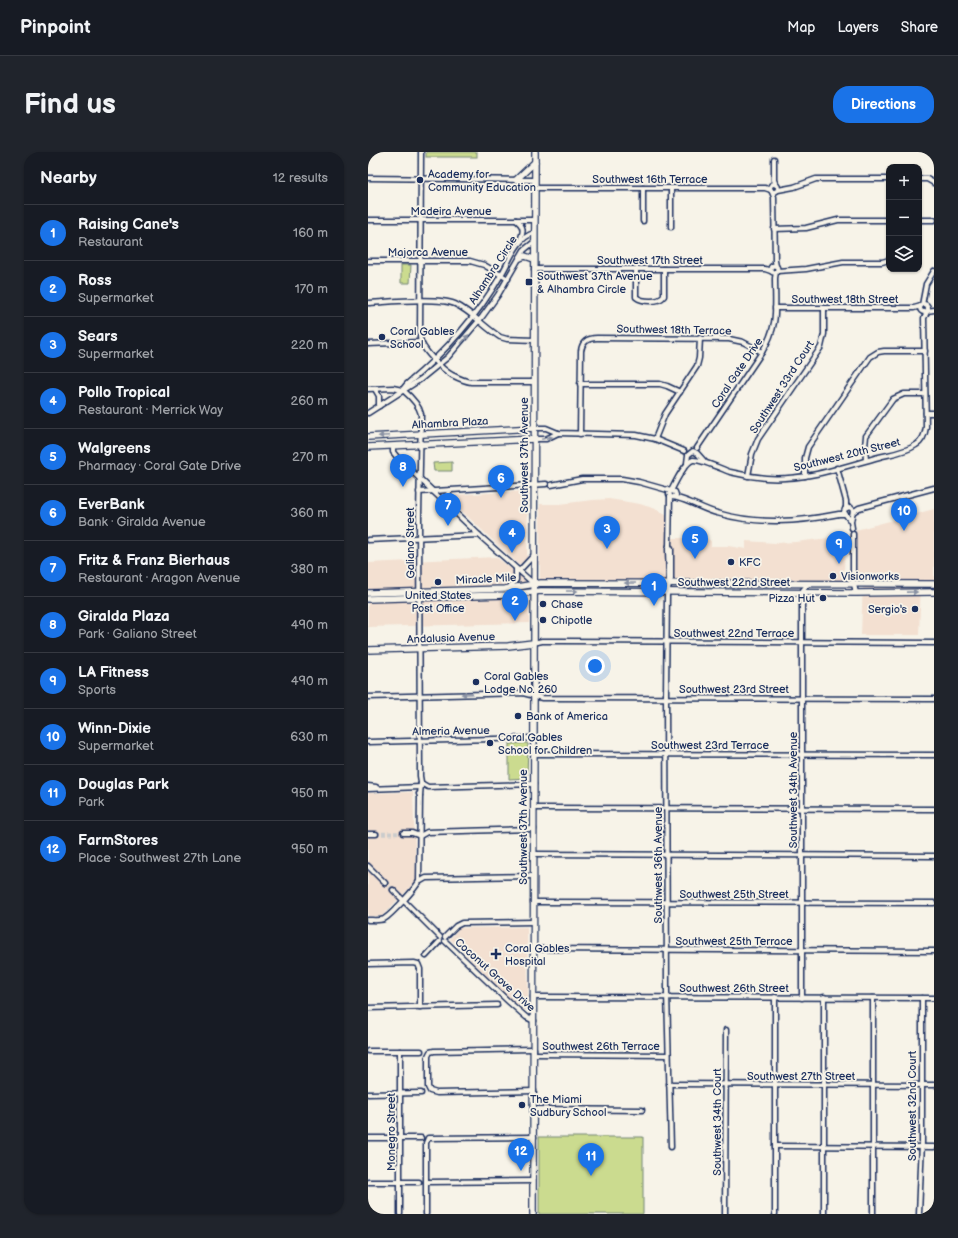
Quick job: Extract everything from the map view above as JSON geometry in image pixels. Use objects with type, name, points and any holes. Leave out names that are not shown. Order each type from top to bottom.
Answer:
[{"type":"main road","name":"Southwest 37th Avenue","points":[[533,1214],[534,152]]},
{"type":"main road","points":[[516,180],[534,162]]},
{"type":"main road","points":[[520,258],[525,256],[534,259]]},
{"type":"main road","name":"Alhambra Plaza","points":[[368,437],[534,428]]},
{"type":"main road","points":[[478,431],[481,435],[481,441]]},
{"type":"main road","points":[[465,432],[463,437],[466,441]]},
{"type":"main road","points":[[393,446],[396,439],[400,436]]},
{"type":"main road","name":"Alhambra Plaza","points":[[368,447],[466,441],[534,439]]},
{"type":"main road","name":"Southwest 22nd Street","points":[[534,584],[934,584]]},
{"type":"main road","name":"Miracle Mile","points":[[368,599],[508,589],[534,584]]},
{"type":"main road","points":[[890,592],[892,584]]},
{"type":"main road","name":"Southwest 22nd Street","points":[[534,592],[934,592]]},
{"type":"main road","name":"Miracle Mile","points":[[368,594],[512,594],[534,592]]},
{"type":"main road","name":"Andalusia Avenue","points":[[368,650],[508,646],[533,643]]},
{"type":"street","points":[[421,152],[420,342],[434,359],[451,374],[468,381],[534,382]]},
{"type":"street","name":"Coral Gate Drive","points":[[697,448],[762,352],[773,332],[775,322],[774,159]]},
{"type":"street","points":[[368,178],[534,180]]},
{"type":"street","name":"Southwest 16th Terrace","points":[[534,188],[784,188],[794,187],[816,179],[886,178]]},
{"type":"street","points":[[922,178],[927,179],[934,183]]},
{"type":"street","points":[[643,188],[643,221]]},
{"type":"street","points":[[671,188],[671,227]]},
{"type":"street","name":"Madeira Avenue","points":[[368,220],[534,220]]},
{"type":"street","points":[[515,220],[523,229],[520,242]]},
{"type":"street","points":[[774,229],[801,228],[838,220],[886,220]]},
{"type":"street","points":[[922,220],[934,220]]},
{"type":"street","name":"Alhambra Circle","points":[[403,390],[407,384],[459,334],[474,316],[502,275],[520,242],[528,235],[534,233]]},
{"type":"street","name":"Alhambra Circle","points":[[368,413],[440,365],[479,321],[508,279],[526,248],[534,242]]},
{"type":"street","name":"Majorca Avenue","points":[[368,261],[473,261],[484,265],[508,279]]},
{"type":"street","name":"Southwest 17th Street","points":[[534,269],[783,270],[806,269],[843,262],[886,261]]},
{"type":"street","points":[[636,269],[635,293],[637,298],[642,300],[658,300],[662,299],[664,295],[664,269]]},
{"type":"street","points":[[934,271],[926,284],[924,297],[926,413],[934,413]]},
{"type":"street","points":[[368,303],[444,301],[451,303],[474,316],[497,335],[504,338],[534,340]]},
{"type":"street","name":"Southwest 18th Street","points":[[775,308],[934,309]]},
{"type":"street","name":"Southwest 33rd Court","points":[[748,476],[752,454],[757,442],[820,347],[824,334],[824,308]]},
{"type":"street","name":"Southwest 18th Terrace","points":[[580,384],[580,351],[584,342],[593,338],[735,339],[762,352]]},
{"type":"street","points":[[655,439],[663,417],[698,363],[700,338]]},
{"type":"street","points":[[368,344],[420,342]]},
{"type":"street","points":[[805,476],[805,458],[808,447],[866,361],[875,353],[884,351],[925,351]]},
{"type":"street","points":[[580,434],[580,384],[660,384],[680,392]]},
{"type":"street","points":[[368,389],[393,388],[403,390]]},
{"type":"street","points":[[375,389],[380,398],[380,406]]},
{"type":"street","name":"Galiano Street","points":[[403,390],[408,394],[420,410],[420,776],[418,777],[420,789],[419,878]]},
{"type":"street","points":[[866,460],[864,447],[866,436],[891,401],[896,396],[904,394],[925,394]]},
{"type":"street","name":"Southwest 20th Street","points":[[687,463],[693,460],[705,462],[728,471],[748,476],[776,478],[805,476],[908,449],[920,442],[925,431],[926,413]]},
{"type":"street","points":[[534,428],[546,428],[558,433],[625,434],[655,439],[684,451]]},
{"type":"street","points":[[534,439],[546,439],[558,433]]},
{"type":"street","points":[[393,446],[393,452],[395,455],[419,479],[534,584]]},
{"type":"street","name":"Southwest 20th Street","points":[[687,463],[688,455],[692,452],[696,453],[705,462]]},
{"type":"street","points":[[669,584],[671,579],[671,549],[669,546],[670,505],[676,484],[687,463]]},
{"type":"street","points":[[837,468],[849,511],[852,528]]},
{"type":"street","points":[[551,484],[582,479],[622,479],[635,481],[664,490],[681,499],[717,513],[762,521],[801,521],[838,514],[934,488]]},
{"type":"street","points":[[419,492],[546,484]]},
{"type":"street","points":[[446,504],[447,496],[450,490]]},
{"type":"street","points":[[853,534],[853,584],[856,593]]},
{"type":"street","points":[[368,540],[479,535]]},
{"type":"street","points":[[508,589],[516,580],[518,570],[534,554]]},
{"type":"street","name":"Southwest 36th Avenue","points":[[669,584],[666,754],[667,997],[671,1147]]},
{"type":"street","points":[[802,592],[808,584]]},
{"type":"street","name":"Southwest 34th Avenue","points":[[802,592],[802,998]]},
{"type":"street","name":"Southwest 22nd Terrace","points":[[533,643],[548,641],[934,643]]},
{"type":"street","name":"Southwest 23rd Street","points":[[368,697],[528,693],[542,698],[934,699]]},
{"type":"street","name":"Almeria Avenue","points":[[368,742],[534,738]]},
{"type":"street","name":"Southwest 23rd Terrace","points":[[534,754],[934,755]]},
{"type":"street","points":[[368,789],[420,789],[427,787],[534,784]]},
{"type":"street","points":[[368,786],[384,788]]},
{"type":"street","points":[[534,808],[934,809]]},
{"type":"street","points":[[412,833],[420,828],[427,832]]},
{"type":"street","points":[[403,833],[412,833],[420,836],[427,832],[534,829]]},
{"type":"street","points":[[368,834],[376,834]]},
{"type":"street","points":[[534,854],[934,856]]},
{"type":"street","points":[[368,866],[385,883]]},
{"type":"street","points":[[419,878],[534,876]]},
{"type":"street","points":[[419,878],[426,878]]},
{"type":"street","points":[[368,920],[385,918],[403,900],[419,878]]},
{"type":"street","name":"Coconut Grove Drive","points":[[392,890],[526,1017],[534,1021]]},
{"type":"street","name":"Southwest 25th Street","points":[[533,902],[934,903]]},
{"type":"street","points":[[426,956],[455,926],[461,924],[533,922]]},
{"type":"street","name":"Southwest 25th Terrace","points":[[534,949],[934,951]]},
{"type":"street","points":[[368,964],[418,964],[420,968],[420,1007]]},
{"type":"street","name":"Southwest 26th Street","points":[[533,997],[934,998]]},
{"type":"street","points":[[775,997],[775,1214]]},
{"type":"street","points":[[824,997],[824,1214]]},
{"type":"street","points":[[873,998],[873,1214]]},
{"type":"street","name":"Southwest 32nd Court","points":[[919,1214],[922,1147],[922,998]]},
{"type":"street","points":[[368,1008],[498,1005]]},
{"type":"street","name":"Southwest 34th Court","points":[[726,1030],[726,1214]]},
{"type":"street","name":"Southwest 26th Terrace","points":[[534,1091],[437,1093],[430,1091],[428,1087],[428,1058],[430,1052],[436,1050],[668,1055]]},
{"type":"street","name":"Monegro Street","points":[[400,1051],[400,1214]]},
{"type":"street","points":[[368,1052],[421,1051]]},
{"type":"street","name":"Southwest 27th Street","points":[[669,1084],[824,1086],[934,1085]]},
{"type":"street","points":[[368,1094],[421,1093]]},
{"type":"street","points":[[534,1109],[642,1110]]},
{"type":"street","points":[[426,1214],[427,1139],[534,1137]]},
{"type":"street","points":[[368,1138],[421,1138]]},
{"type":"street","points":[[775,1146],[934,1147]]},
{"type":"street","points":[[426,1182],[533,1181]]},
{"type":"street","points":[[368,1182],[419,1182]]},
{"type":"shaded area","points":[[525,491],[528,494],[527,558],[519,565],[451,501],[450,497],[453,495]]},
{"type":"shaded area","points":[[609,499],[640,504],[656,509],[666,515],[666,538],[706,538],[711,541],[711,546],[728,546],[746,549],[746,541],[775,543],[796,542],[828,538],[845,534],[844,580],[540,580],[540,504],[559,504]]},
{"type":"shaded area","points":[[934,509],[934,581],[921,581],[919,635],[861,635],[863,581],[857,581],[856,530]]},
{"type":"shaded area","points":[[496,557],[529,582],[529,623],[368,627],[368,563]]},
{"type":"shaded area","points":[[413,792],[416,881],[382,916],[368,916],[368,793]]},
{"type":"shaded area","name":"Coral Gables Hospital","points":[[527,927],[528,1008],[527,1010],[524,1010],[503,992],[450,939],[459,928]]},
{"type":"green space","points":[[426,152],[477,152],[477,157],[426,157]]},
{"type":"green space","points":[[401,265],[411,265],[410,283],[401,283]]},
{"type":"green space","points":[[452,462],[452,471],[434,471],[433,463]]},
{"type":"green space","points":[[509,744],[528,744],[527,778],[509,779]]},
{"type":"green space","points":[[539,1137],[643,1137],[643,1214],[539,1214]]},
{"type":"tunnel","points":[[376,834],[403,833]]},
{"type":"tunnel","points":[[385,883],[393,890]]},
{"type":"place","name":"Academy for Community Education","points":[[420,180]]},
{"type":"place","name":"Southwest 37th Avenue & Alhambra Circle","points":[[529,282]]},
{"type":"place","name":"Coral Gables School","points":[[382,337]]},
{"type":"place","name":"Giralda Plaza","points":[[403,487]]},
{"type":"place","name":"EverBank","points":[[501,498]]},
{"type":"place","name":"Fritz & Franz Bierhaus","points":[[448,526]]},
{"type":"place","name":"Winn-Dixie","points":[[904,531]]},
{"type":"place","name":"Sears","points":[[607,549]]},
{"type":"place","name":"Pollo Tropical","points":[[512,553]]},
{"type":"place","name":"Walgreens","points":[[695,559]]},
{"type":"place","name":"KFC","points":[[731,562]]},
{"type":"place","name":"LA Fitness","points":[[839,564]]},
{"type":"place","name":"Visionworks","points":[[833,576]]},
{"type":"place","name":"United States Post Office","points":[[438,582]]},
{"type":"place","name":"Pizza Hut","points":[[823,598]]},
{"type":"place","name":"Chase","points":[[543,604]]},
{"type":"place","name":"Raising Cane's","points":[[654,606]]},
{"type":"place","name":"Sergio's","points":[[915,609]]},
{"type":"place","name":"Chipotle","points":[[543,620]]},
{"type":"place","name":"Ross","points":[[515,621]]},
{"type":"place","name":"Coral Gables Lodge No. 260","points":[[476,682]]},
{"type":"place","name":"Bank of America","points":[[518,716]]},
{"type":"place","name":"Coral Gables School for Children","points":[[490,743]]},
{"type":"place","name":"Coral Gables Hospital","points":[[496,954]]},
{"type":"place","name":"The Miami Sudbury School","points":[[522,1105]]},
{"type":"place","name":"FarmStores","points":[[521,1171]]},
{"type":"place","name":"Douglas Park","points":[[591,1176]]}]
